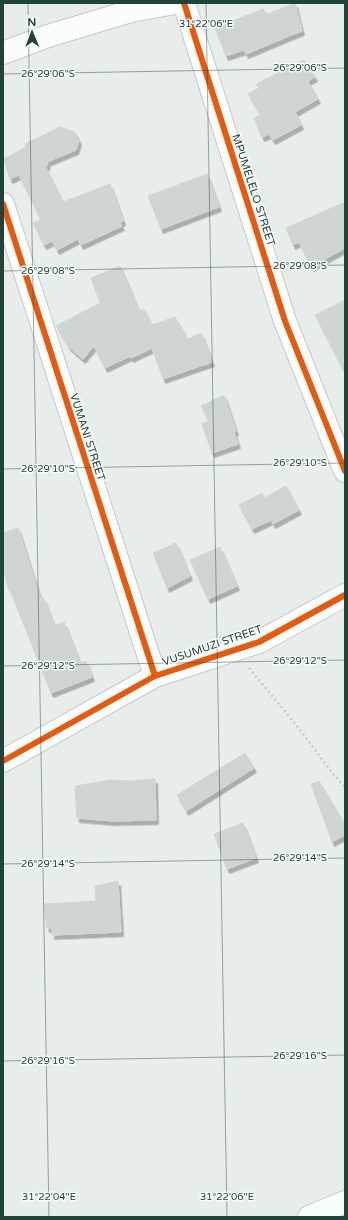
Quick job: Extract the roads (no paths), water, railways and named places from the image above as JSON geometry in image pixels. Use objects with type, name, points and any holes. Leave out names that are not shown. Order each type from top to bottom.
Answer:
[{"type":"street","points":[[3,53],[130,7],[175,3]]},
{"type":"street","name":"MPUMELELO STREET","points":[[184,3],[285,322],[345,471]]},
{"type":"street","name":"VUMANI STREET","points":[[3,204],[155,676]]},
{"type":"street","name":"VUSUMUZI STREET","points":[[3,761],[155,676],[259,642],[345,595]]},
{"type":"street","points":[[308,1217],[345,1202]]}]
